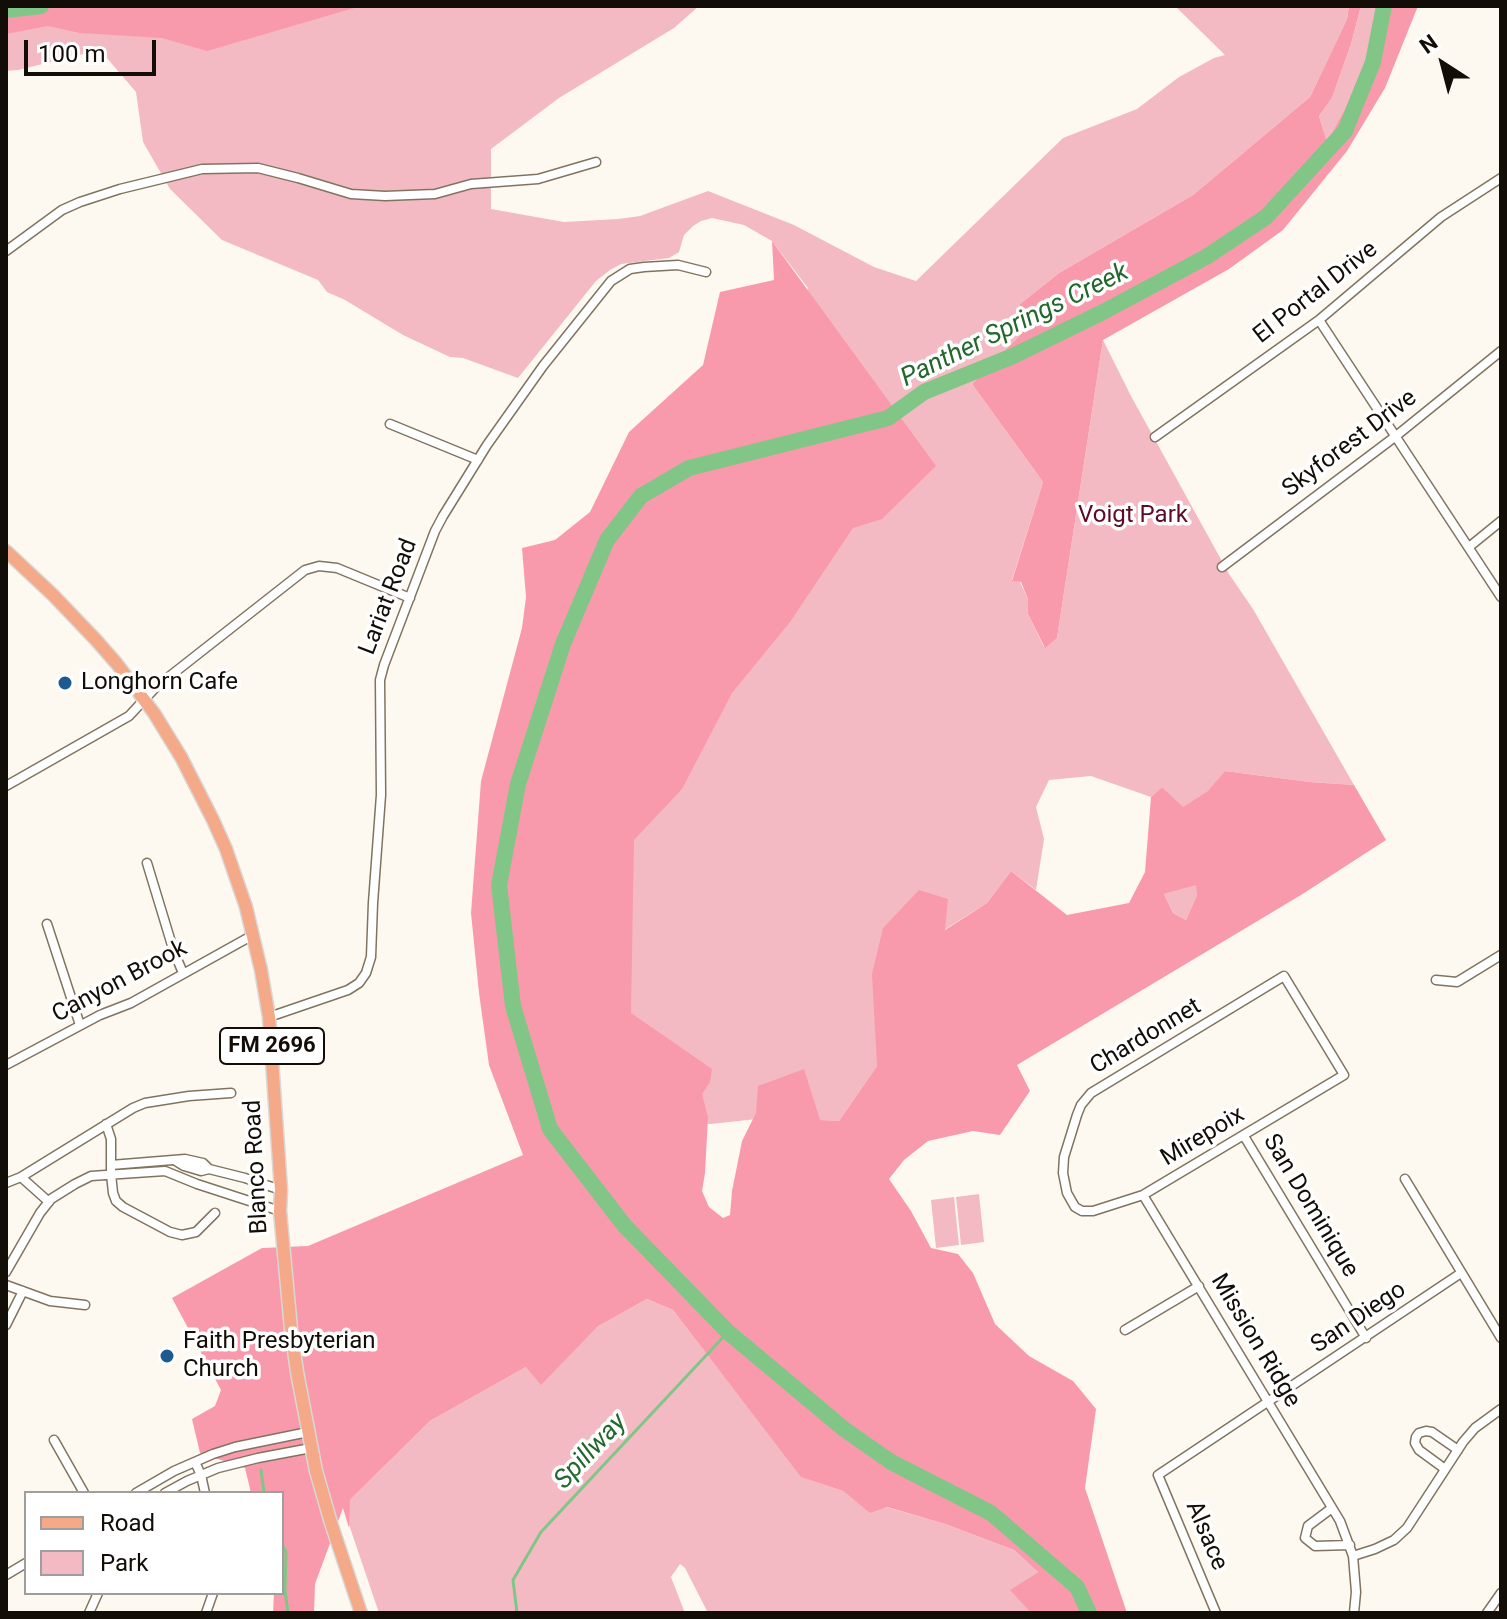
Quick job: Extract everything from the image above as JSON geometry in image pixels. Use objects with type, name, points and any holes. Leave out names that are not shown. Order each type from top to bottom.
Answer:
[{"type":"main road","name":"Blanco Road","points":[[6,551],[96,640],[144,698],[171,740],[226,849],[253,935],[269,1017],[280,1211],[291,1329],[308,1432],[331,1523],[361,1613]]},
{"type":"street","points":[[6,251],[62,210],[80,202],[202,169],[258,168],[351,194],[385,196],[435,194],[471,184],[538,179],[596,162]]},
{"type":"street","name":"El Portal Drive","points":[[1155,437],[1319,320],[1441,217],[1501,178]]},
{"type":"street","name":"Lariat Road","points":[[269,1017],[348,990],[359,983],[366,973],[371,957],[381,795],[380,680],[443,516],[543,366],[611,281],[630,269],[644,267],[678,265],[706,272]]},
{"type":"street","points":[[1319,320],[1501,597]]},
{"type":"street","name":"Skyforest Drive","points":[[1222,567],[1396,436],[1501,351]]},
{"type":"street","points":[[390,424],[478,460]]},
{"type":"street","points":[[1469,547],[1501,521]]},
{"type":"street","points":[[6,786],[129,716],[155,688],[305,570],[319,566],[337,568],[410,598]]},
{"type":"street","points":[[147,863],[183,973]]},
{"type":"street","points":[[47,924],[80,1025]]},
{"type":"street","name":"Canyon Brook","points":[[6,1065],[100,1015],[131,1003],[253,935]]},
{"type":"street","points":[[1436,980],[1457,982],[1501,955]]},
{"type":"street","name":"Chardonnet","points":[[1075,1207],[1067,1193],[1064,1157],[1081,1105],[1091,1093],[1284,976],[1344,1075]]},
{"type":"street","name":"Mirepoix","points":[[1075,1207],[1093,1211],[1143,1195],[1344,1075]]},
{"type":"street","points":[[6,1183],[145,1103],[231,1093]]},
{"type":"street","points":[[106,1124],[111,1139],[111,1169],[116,1201],[170,1232],[182,1235],[196,1232],[215,1213]]},
{"type":"street","name":"San Dominique","points":[[1244,1136],[1366,1338]]},
{"type":"street","points":[[6,1272],[49,1202],[61,1191],[111,1169],[185,1159],[281,1190]]},
{"type":"street","points":[[111,1169],[165,1171],[280,1211]]},
{"type":"street","points":[[21,1177],[49,1202]]},
{"type":"street","points":[[1405,1179],[1501,1338]]},
{"type":"street","name":"Mission Ridge","points":[[1143,1195],[1332,1508],[1353,1556],[1354,1613]]},
{"type":"street","name":"San Diego","points":[[1158,1475],[1461,1273]]},
{"type":"street","points":[[6,1285],[50,1301],[85,1305]]},
{"type":"street","points":[[1125,1330],[1199,1286]]},
{"type":"street","points":[[6,1325],[23,1291]]},
{"type":"street","points":[[1353,1556],[1394,1540],[1407,1528],[1475,1428],[1501,1409]]},
{"type":"street","points":[[139,1491],[174,1471],[235,1447],[308,1432]]},
{"type":"street","points":[[1445,1469],[1419,1450],[1416,1437],[1419,1433],[1432,1432],[1458,1450]]},
{"type":"street","points":[[54,1440],[83,1491]]},
{"type":"street","points":[[169,1491],[218,1468],[311,1448]]},
{"type":"street","points":[[195,1462],[205,1491]]},
{"type":"street","name":"Alsace","points":[[1158,1475],[1216,1613]]},
{"type":"street","points":[[1332,1508],[1308,1526],[1305,1538],[1315,1546],[1350,1545]]},
{"type":"street","points":[[6,1574],[24,1564]]},
{"type":"street","points":[[1487,1613],[1501,1593]]},
{"type":"green space","name":"Voigt Park","points":[[6,6],[699,6],[674,28],[559,98],[491,149],[491,209],[564,222],[618,219],[640,216],[708,191],[794,225],[874,267],[916,281],[1063,138],[1137,109],[1179,77],[1225,55],[1175,6],[1349,6],[1347,19],[1310,97],[1193,195],[1059,273],[1020,304],[1024,331],[972,384],[1043,482],[1012,580],[1020,582],[1028,599],[1028,614],[1044,647],[1057,638],[1103,340],[1229,574],[1253,609],[1354,785],[1225,771],[1209,791],[1182,808],[1162,787],[1151,797],[1091,776],[1049,780],[1036,807],[1044,839],[1036,890],[1011,871],[987,903],[944,930],[877,1066],[839,1121],[766,1118],[711,1124],[629,1118],[589,926],[808,288],[772,241],[744,225],[712,218],[693,226],[684,235],[679,252],[669,258],[621,264],[596,281],[518,378],[463,358],[450,357],[403,335],[327,292],[318,280],[222,240],[170,189],[143,142],[136,92],[100,50],[6,71]]},
{"type":"green space","points":[[1361,6],[1388,6],[1345,109],[1327,143],[1319,116],[1332,98]]},
{"type":"green space","points":[[1197,884],[1197,895],[1186,920],[1173,913],[1164,894]]},
{"type":"green space","points":[[979,1194],[984,1242],[961,1245],[956,1197]]},
{"type":"green space","points":[[954,1197],[959,1245],[936,1248],[931,1200]]},
{"type":"green space","points":[[647,1299],[673,1310],[802,1477],[843,1491],[870,1512],[886,1507],[945,1524],[1014,1550],[1038,1572],[1011,1590],[1031,1613],[708,1613],[680,1564],[671,1577],[685,1613],[379,1613],[343,1507],[430,1421]]},
{"type":"shaded area","points":[[6,6],[361,6],[207,51],[162,38],[80,33],[48,26],[6,34]]},
{"type":"shaded area","points":[[1349,6],[1361,6],[1332,98],[1319,116],[1327,142],[1345,109],[1388,6],[1418,6],[1385,88],[1347,151],[1283,230],[1229,269],[1103,340],[1057,638],[1045,648],[1028,614],[1028,599],[1021,582],[1012,581],[1043,482],[972,384],[1024,331],[1020,304],[1059,273],[1193,195],[1310,97],[1347,19]]},
{"type":"shaded area","points":[[772,241],[936,466],[882,519],[853,528],[790,622],[732,693],[682,789],[634,840],[631,1013],[712,1069],[710,1082],[702,1094],[708,1117],[702,1191],[709,1207],[723,1218],[730,1215],[742,1141],[756,1113],[758,1086],[804,1069],[820,1120],[839,1121],[877,1066],[872,974],[883,928],[919,890],[948,899],[945,930],[987,903],[1011,871],[1067,915],[1129,903],[1145,872],[1151,797],[1162,787],[1183,807],[1208,791],[1225,771],[1354,785],[1386,840],[1301,895],[1017,1065],[1030,1091],[1000,1135],[973,1131],[928,1141],[904,1160],[889,1179],[931,1248],[958,1254],[973,1273],[995,1324],[1029,1356],[1073,1381],[1096,1409],[1085,1488],[1127,1613],[1031,1613],[1010,1590],[1038,1572],[1014,1550],[945,1524],[887,1507],[870,1513],[843,1491],[801,1477],[673,1310],[647,1299],[597,1327],[541,1385],[526,1367],[430,1421],[350,1500],[349,1528],[343,1508],[315,1584],[314,1613],[273,1613],[274,1595],[284,1595],[284,1491],[251,1491],[245,1468],[200,1453],[192,1419],[215,1406],[221,1390],[172,1298],[262,1248],[308,1246],[523,1155],[489,1065],[471,913],[481,781],[522,628],[526,597],[522,548],[555,540],[590,512],[629,432],[703,365],[720,292],[774,280]],"holes":[[[1196,885],[1197,895],[1186,920],[1173,913],[1164,894]]]},
{"type":"waterway","name":"Panther Springs Creek","points":[[6,10],[41,6]]},
{"type":"waterway","name":"Panther Springs Creek","points":[[1089,1613],[1077,1587],[991,1513],[891,1462],[844,1429],[728,1332],[624,1225],[550,1129],[513,1006],[499,885],[518,784],[563,644],[607,540],[641,496],[689,468],[888,418],[924,392],[1013,356],[1206,257],[1266,217],[1345,131],[1373,62],[1384,6]]},
{"type":"waterway","name":"Spillway","points":[[517,1613],[513,1580],[541,1532],[728,1332]]},
{"type":"waterway","points":[[261,1470],[264,1491]]},
{"type":"waterway","points":[[284,1548],[288,1613]]},
{"type":"place","name":"Longhorn Cafe","points":[[65,683]]},
{"type":"place","name":"Faith Presbyterian Church","points":[[167,1356]]}]
